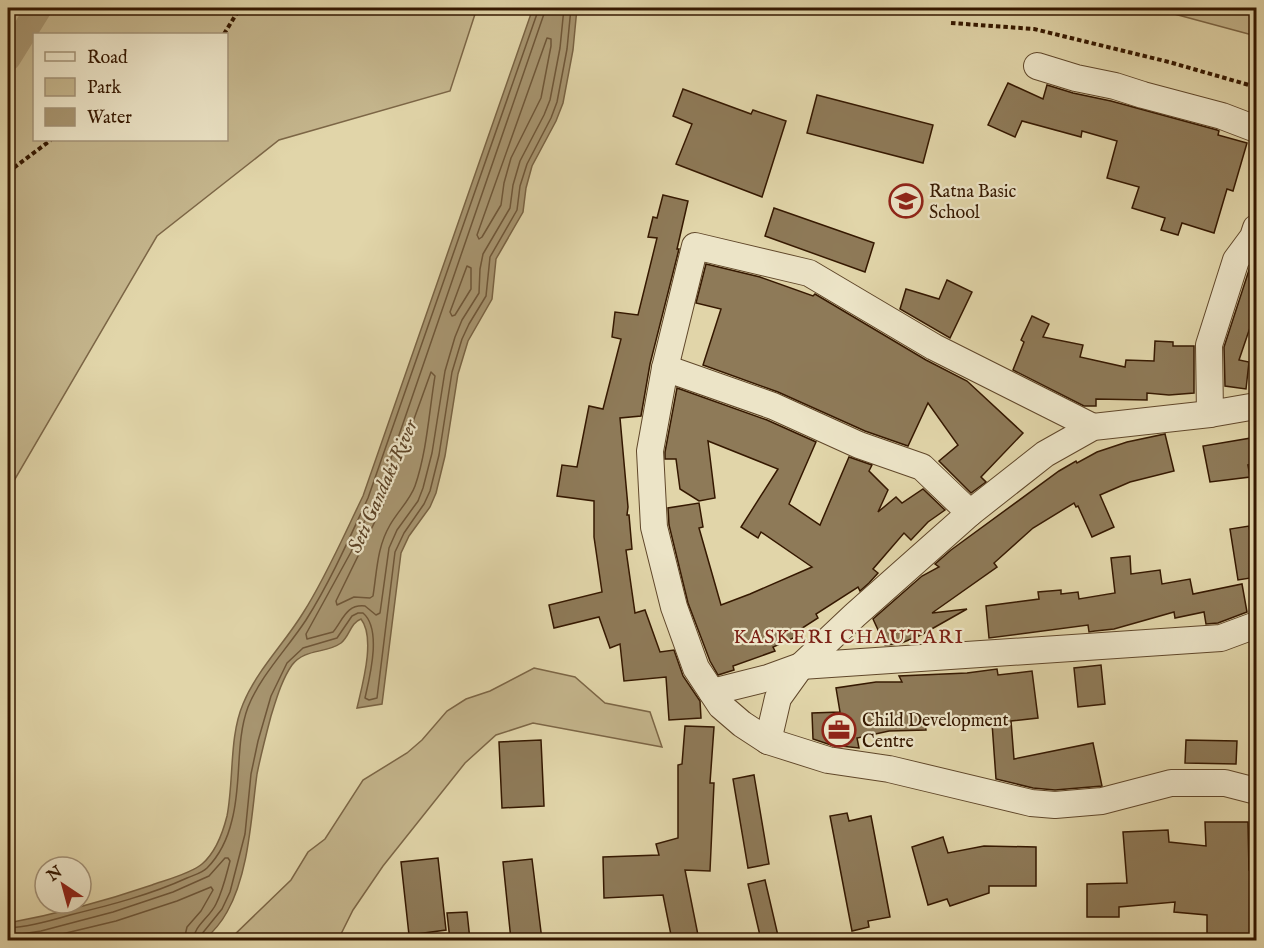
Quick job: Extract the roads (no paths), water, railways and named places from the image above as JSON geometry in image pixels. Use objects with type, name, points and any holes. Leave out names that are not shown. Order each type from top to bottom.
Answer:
[{"type":"street","points":[[1036,66],[1222,116],[1257,129]]},
{"type":"street","points":[[1210,414],[1209,345],[1236,260],[1257,228]]},
{"type":"street","points":[[1093,427],[934,346],[809,273],[695,246],[665,368],[650,452],[654,526],[674,607],[696,668],[721,706],[742,724],[768,741],[828,760],[890,769],[1031,804],[1063,805],[1102,801],[1171,783],[1225,783],[1257,791]]},
{"type":"street","points":[[665,368],[773,406],[860,445],[922,467],[970,513]]},
{"type":"street","points":[[768,741],[778,698],[801,666],[970,513],[1045,454],[1093,427],[1210,414],[1257,406]]},
{"type":"street","points":[[712,692],[768,678],[801,666],[1221,638],[1257,625]]},
{"type":"water","name":"Seti Gandaki River","points":[[533,8],[577,8],[573,50],[563,103],[532,166],[523,212],[496,259],[492,299],[468,341],[458,374],[445,456],[436,493],[430,507],[409,536],[401,553],[382,704],[357,708],[368,650],[365,627],[361,619],[354,623],[341,643],[329,649],[309,653],[292,665],[277,697],[262,752],[245,863],[240,880],[225,916],[204,940],[8,940],[8,923],[49,915],[93,915],[93,904],[178,876],[192,870],[207,859],[215,848],[227,816],[236,730],[243,704],[263,668],[296,624],[311,599],[363,496]]},
{"type":"waterway","points":[[8,58],[39,8]]},
{"type":"place","name":"Ratna Basic School","points":[[906,201]]},
{"type":"place","name":"Child Development Centre","points":[[839,730]]},
{"type":"district","name":"KASKERI CHAUTARI","points":[[849,636]]}]
